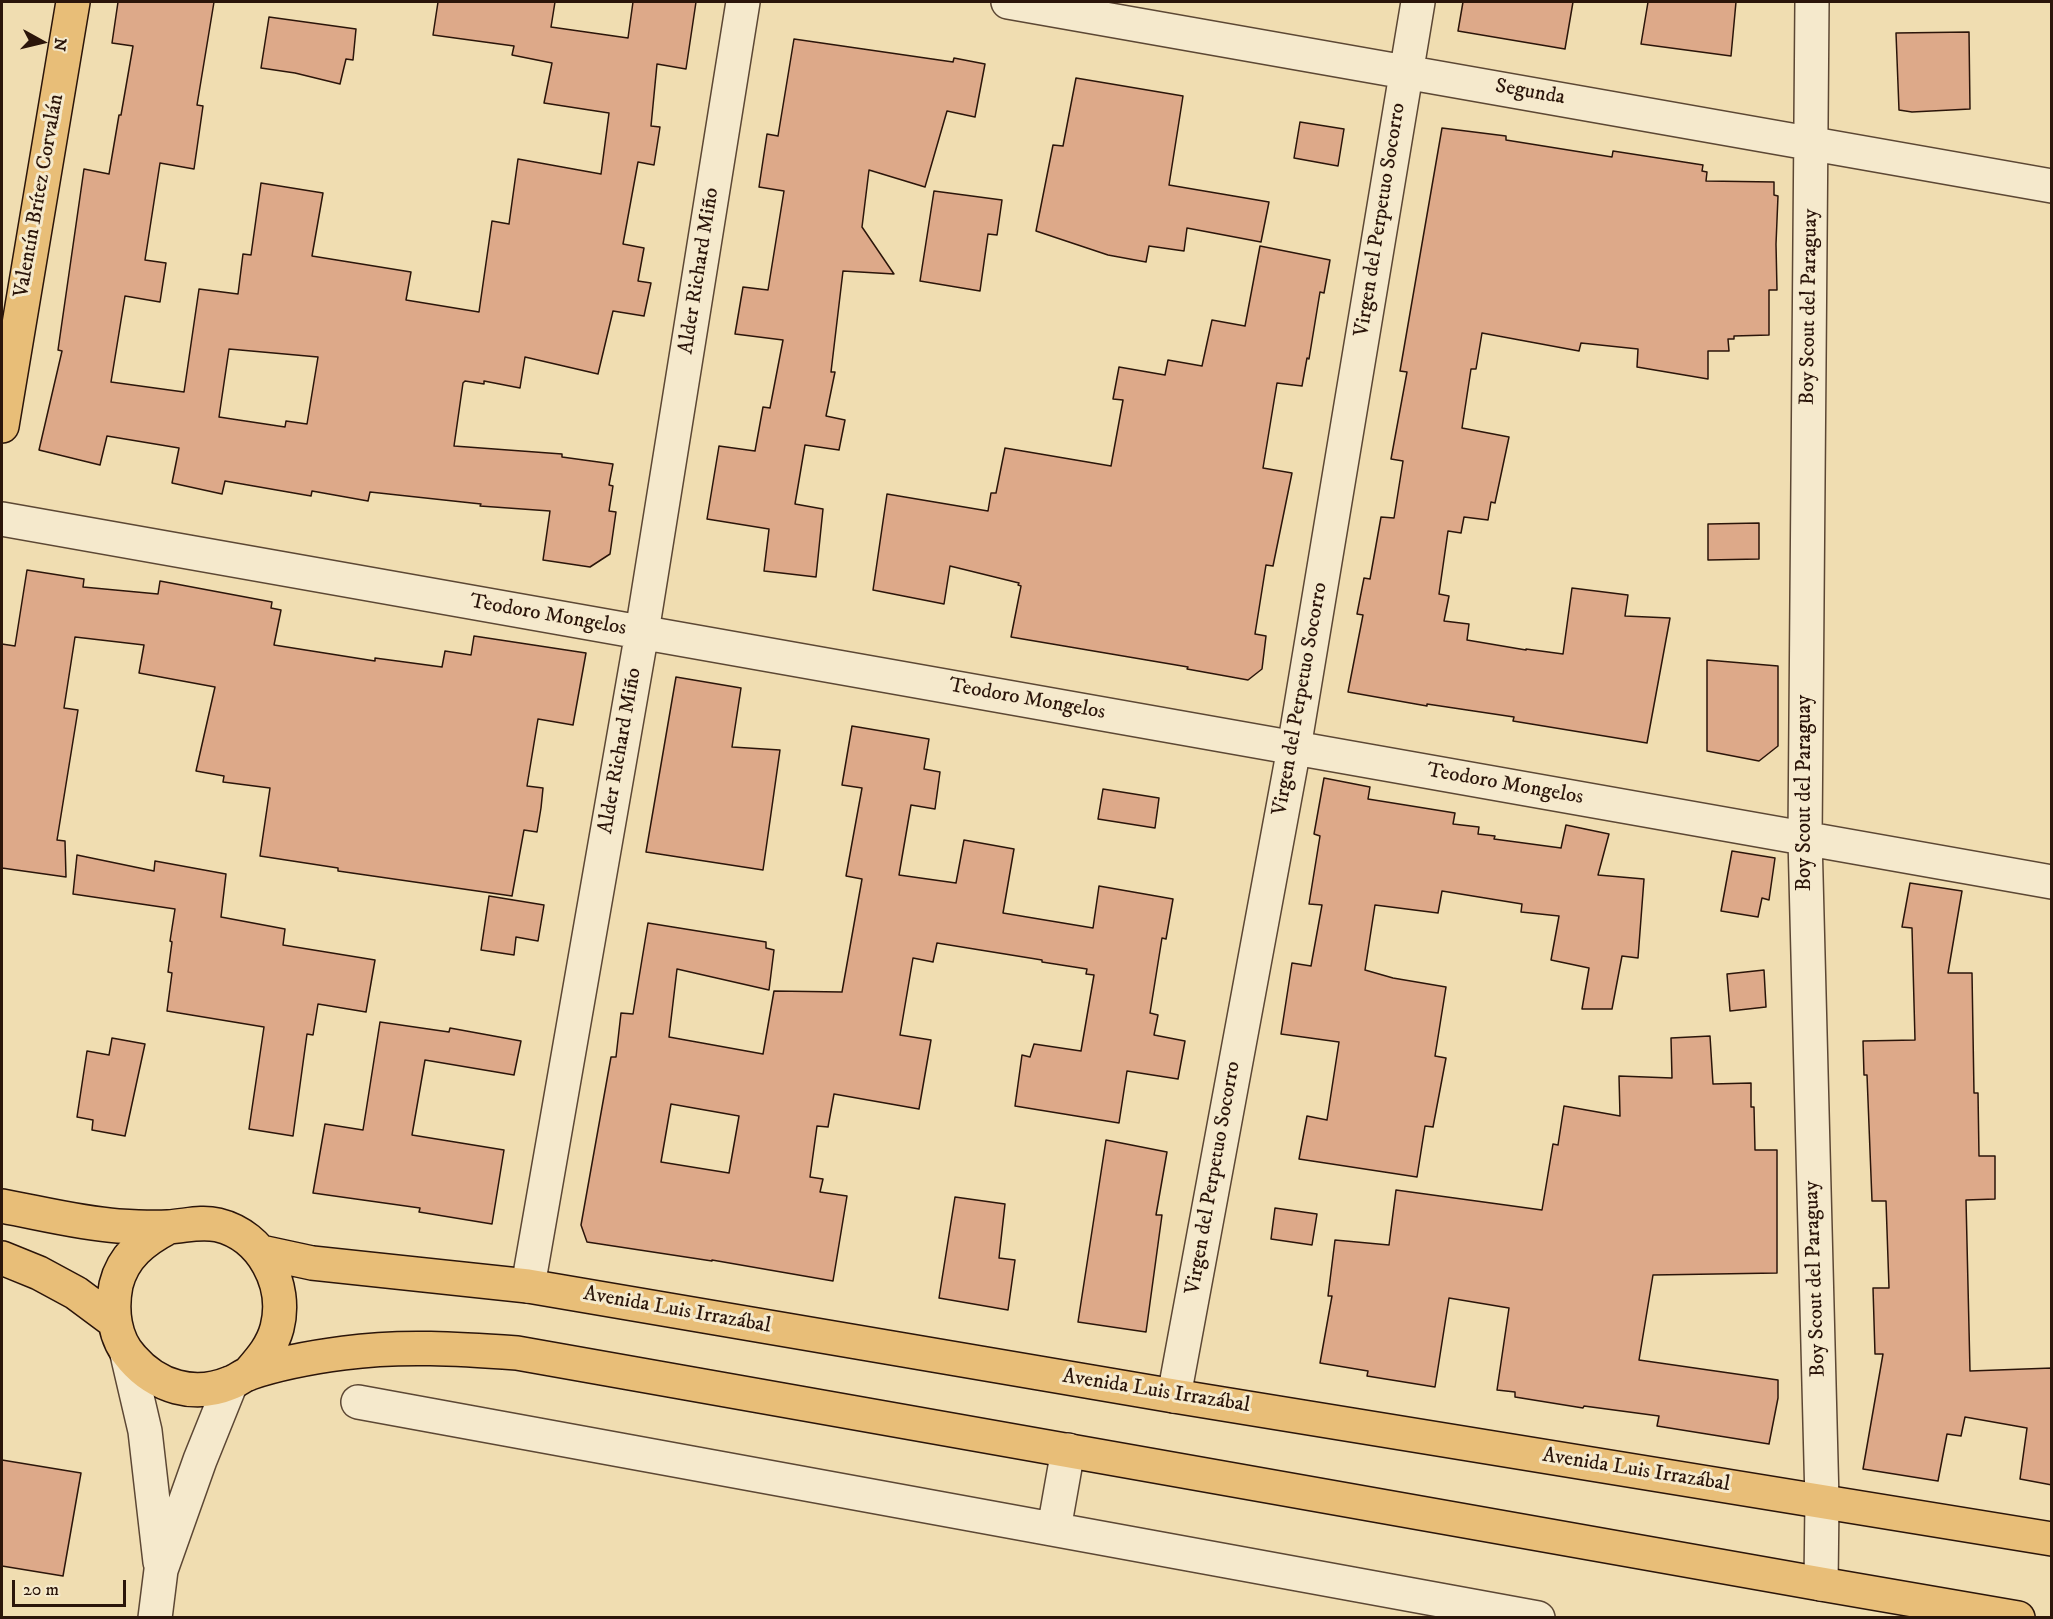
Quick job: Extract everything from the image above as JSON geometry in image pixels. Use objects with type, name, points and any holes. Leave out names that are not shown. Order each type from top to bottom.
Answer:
[{"type":"main road","name":"Valentín Brítez Corvalán","points":[[2,426],[73,2]]},
{"type":"main road","name":"Avenida Luis Irrazábal","points":[[2,1206],[118,1226],[169,1227],[193,1222],[219,1225],[242,1235],[261,1252],[275,1275],[280,1302],[277,1329],[266,1354],[239,1378]]},
{"type":"main road","name":"Avenida Luis Irrazábal","points":[[169,1227],[147,1238],[130,1255],[118,1275],[113,1299],[115,1322],[119,1339],[127,1354],[143,1371],[163,1383],[185,1390],[209,1390],[239,1378],[300,1360],[344,1353],[388,1349],[452,1348],[517,1353],[2018,1617]]},
{"type":"main road","name":"Avenida Luis Irrazábal","points":[[261,1252],[312,1263],[528,1286],[1174,1396],[2052,1539]]},
{"type":"main road","points":[[2,1258],[39,1273],[76,1293],[115,1322]]},
{"type":"street","name":"Alder Richard Miño","points":[[528,1286],[642,632],[743,2]]},
{"type":"street","name":"Segunda","points":[[1008,2],[2052,186]]},
{"type":"street","name":"Virgen del Perpetuo Socorro","points":[[1174,1396],[1294,747],[1418,2]]},
{"type":"street","name":"Boy Scout del Paraguay","points":[[1812,2],[1804,838],[1822,1501],[1821,1584]]},
{"type":"street","name":"Teodoro Mongelos","points":[[2,519],[2052,882]]},
{"type":"street","points":[[127,1354],[145,1431],[161,1570]]},
{"type":"street","points":[[155,1617],[161,1570],[200,1460],[239,1378]]},
{"type":"street","points":[[358,1402],[1538,1617]]},
{"type":"street","points":[[1054,1529],[1068,1450]]},
{"type":"building","points":[[118,2],[214,2],[197,105],[203,106],[194,169],[160,163],[145,260],[166,263],[160,302],[125,296],[111,382],[184,392],[199,289],[238,294],[243,254],[251,255],[261,183],[323,193],[312,256],[411,272],[406,300],[479,312],[492,221],[509,224],[518,159],[601,174],[609,113],[544,103],[552,63],[512,55],[514,46],[433,35],[438,2],[555,2],[551,27],[628,38],[633,2],[696,2],[686,69],[657,64],[651,126],[660,127],[654,165],[638,162],[623,244],[644,248],[638,281],[651,283],[644,316],[613,311],[598,374],[525,357],[520,388],[484,381],[484,384],[465,381],[463,383],[454,446],[562,454],[562,457],[613,464],[609,485],[613,486],[609,511],[616,512],[610,554],[590,567],[543,560],[550,511],[480,506],[481,504],[370,492],[368,501],[312,491],[311,496],[225,481],[222,494],[172,483],[179,448],[107,436],[100,465],[39,450],[62,351],[58,350],[84,169],[109,174],[119,115],[121,115],[133,46],[112,43]],"holes":[[[229,349],[318,357],[307,424],[286,421],[285,427],[219,417]]]},
{"type":"building","points":[[1463,2],[1573,2],[1565,49],[1458,31]]},
{"type":"building","points":[[1648,2],[1736,2],[1731,56],[1641,44]]},
{"type":"building","points":[[269,17],[356,29],[353,60],[346,59],[340,84],[295,73],[261,68]]},
{"type":"building","points":[[1969,32],[1970,109],[1912,112],[1899,110],[1896,33]]},
{"type":"building","points":[[794,39],[953,62],[954,58],[985,64],[975,117],[947,111],[925,187],[869,170],[862,227],[894,274],[843,271],[831,372],[835,372],[826,416],[845,420],[839,450],[805,445],[795,504],[823,509],[816,577],[764,571],[769,529],[707,519],[719,446],[755,451],[763,407],[770,408],[783,340],[735,334],[743,287],[768,290],[784,191],[759,187],[767,134],[778,136]]},
{"type":"building","points":[[1076,78],[1183,96],[1169,185],[1269,202],[1261,242],[1187,228],[1184,251],[1149,246],[1146,262],[1108,255],[1036,231],[1053,145],[1063,146]]},
{"type":"building","points":[[1300,122],[1344,129],[1338,166],[1294,158]]},
{"type":"building","points":[[1442,128],[1506,136],[1506,140],[1612,157],[1613,151],[1703,165],[1702,171],[1707,172],[1706,181],[1774,182],[1774,195],[1778,196],[1777,290],[1769,290],[1769,335],[1734,336],[1734,339],[1728,339],[1729,351],[1708,351],[1708,379],[1637,367],[1638,349],[1581,343],[1579,351],[1482,333],[1476,369],[1471,369],[1462,428],[1509,437],[1495,503],[1491,502],[1488,520],[1464,517],[1461,533],[1448,531],[1439,594],[1449,596],[1444,621],[1469,624],[1467,640],[1563,654],[1572,588],[1628,595],[1625,616],[1670,618],[1647,743],[1513,721],[1514,717],[1427,704],[1427,706],[1348,692],[1363,615],[1357,614],[1364,578],[1370,579],[1381,517],[1394,518],[1403,461],[1391,459],[1407,372],[1400,371]]},
{"type":"building","points":[[934,191],[1002,200],[997,235],[988,234],[980,291],[920,281]]},
{"type":"building","points":[[1260,246],[1330,260],[1324,293],[1320,292],[1302,386],[1277,383],[1263,468],[1292,473],[1273,566],[1266,565],[1255,634],[1266,636],[1262,669],[1248,680],[1187,669],[1188,667],[1011,637],[1021,586],[1018,585],[1019,583],[950,566],[944,604],[873,590],[887,494],[988,511],[991,493],[996,493],[1005,448],[1111,466],[1123,400],[1113,399],[1119,367],[1165,375],[1168,360],[1202,366],[1212,320],[1245,326]]},
{"type":"building","points":[[1759,523],[1759,559],[1708,560],[1708,524]]},
{"type":"building","points":[[27,570],[84,579],[83,587],[158,594],[160,581],[272,602],[271,608],[281,610],[274,645],[375,661],[375,658],[442,667],[445,651],[471,655],[474,636],[586,653],[573,725],[538,719],[527,786],[543,788],[541,808],[537,832],[524,830],[512,896],[338,871],[338,868],[260,856],[270,788],[223,782],[224,776],[196,771],[215,687],[139,673],[144,645],[75,637],[64,708],[78,710],[57,840],[65,841],[66,877],[2,868],[2,644],[15,646]]},
{"type":"building","points":[[1707,660],[1778,666],[1778,746],[1759,761],[1707,751]]},
{"type":"building","points":[[676,677],[741,688],[732,747],[780,750],[763,870],[646,852]]},
{"type":"building","points":[[852,726],[929,739],[924,769],[940,772],[935,809],[911,805],[899,875],[956,883],[964,840],[1014,849],[1003,913],[1093,928],[1099,886],[1173,899],[1166,939],[1162,938],[1150,1013],[1158,1015],[1154,1035],[1185,1041],[1178,1079],[1127,1071],[1119,1123],[1015,1106],[1022,1055],[1030,1057],[1034,1044],[1081,1051],[1094,975],[1086,974],[1087,969],[937,943],[933,962],[913,958],[900,1035],[931,1040],[919,1109],[834,1094],[828,1127],[817,1126],[810,1177],[823,1179],[820,1192],[847,1196],[833,1281],[587,1242],[581,1225],[611,1057],[616,1057],[621,1013],[633,1014],[648,923],[766,942],[766,948],[774,950],[769,990],[677,969],[669,1037],[763,1054],[774,991],[842,992],[862,879],[846,876],[862,788],[842,785]],"holes":[[[671,1104],[739,1116],[729,1173],[661,1162]]]},
{"type":"building","points":[[1324,778],[1370,787],[1368,799],[1455,813],[1453,824],[1479,827],[1478,834],[1495,836],[1494,839],[1561,848],[1566,825],[1609,834],[1598,875],[1644,879],[1638,958],[1622,956],[1612,1009],[1582,1009],[1589,968],[1551,960],[1559,916],[1521,912],[1522,904],[1442,891],[1438,913],[1375,905],[1365,970],[1393,978],[1446,987],[1435,1056],[1446,1058],[1433,1127],[1425,1126],[1417,1177],[1299,1159],[1307,1116],[1327,1120],[1339,1042],[1281,1034],[1292,963],[1311,966],[1322,905],[1309,904],[1320,836],[1314,834]]},
{"type":"building","points":[[1103,789],[1159,798],[1155,828],[1098,819]]},
{"type":"building","points":[[1732,851],[1775,858],[1769,900],[1762,898],[1758,917],[1721,911]]},
{"type":"building","points":[[77,855],[154,871],[155,861],[226,874],[221,917],[285,929],[283,945],[375,960],[366,1012],[318,1004],[313,1035],[307,1034],[293,1136],[249,1129],[264,1027],[167,1011],[172,973],[168,972],[172,942],[170,941],[175,909],[73,894]]},
{"type":"building","points":[[1910,883],[1962,891],[1948,973],[1972,973],[1974,1093],[1978,1093],[1979,1156],[1995,1156],[1995,1199],[1966,1200],[1970,1371],[2052,1368],[2052,1485],[2020,1479],[2027,1428],[1965,1417],[1961,1436],[1947,1434],[1938,1481],[1863,1469],[1883,1354],[1875,1354],[1873,1288],[1889,1288],[1886,1201],[1872,1201],[1867,1075],[1864,1075],[1863,1041],[1915,1040],[1912,928],[1902,927]]},
{"type":"building","points":[[489,896],[544,905],[538,941],[516,937],[514,955],[481,950]]},
{"type":"building","points":[[1764,970],[1766,1007],[1730,1011],[1727,974]]},
{"type":"building","points":[[380,1022],[449,1032],[450,1028],[521,1041],[514,1075],[425,1060],[412,1135],[504,1150],[492,1224],[419,1212],[420,1208],[313,1193],[325,1124],[363,1130]]},
{"type":"building","points":[[1710,1036],[1713,1084],[1751,1083],[1755,1150],[1777,1150],[1777,1273],[1653,1275],[1639,1360],[1778,1380],[1778,1398],[1769,1444],[1657,1426],[1659,1416],[1584,1406],[1583,1408],[1515,1397],[1515,1392],[1497,1390],[1509,1308],[1449,1298],[1435,1387],[1367,1376],[1368,1371],[1320,1363],[1332,1296],[1328,1296],[1335,1240],[1389,1245],[1396,1190],[1542,1210],[1553,1144],[1558,1145],[1564,1106],[1620,1116],[1619,1076],[1672,1078],[1671,1038]]},
{"type":"building","points":[[112,1038],[145,1044],[125,1136],[92,1130],[93,1120],[77,1117],[87,1051],[109,1055]]},
{"type":"building","points":[[1106,1140],[1167,1152],[1156,1215],[1162,1215],[1146,1332],[1078,1322]]},
{"type":"building","points":[[955,1197],[1005,1204],[999,1258],[1015,1260],[1008,1310],[939,1298]]},
{"type":"building","points":[[1275,1208],[1317,1214],[1312,1245],[1271,1239]]},
{"type":"building","points":[[2,1460],[81,1473],[63,1576],[2,1566]]}]
